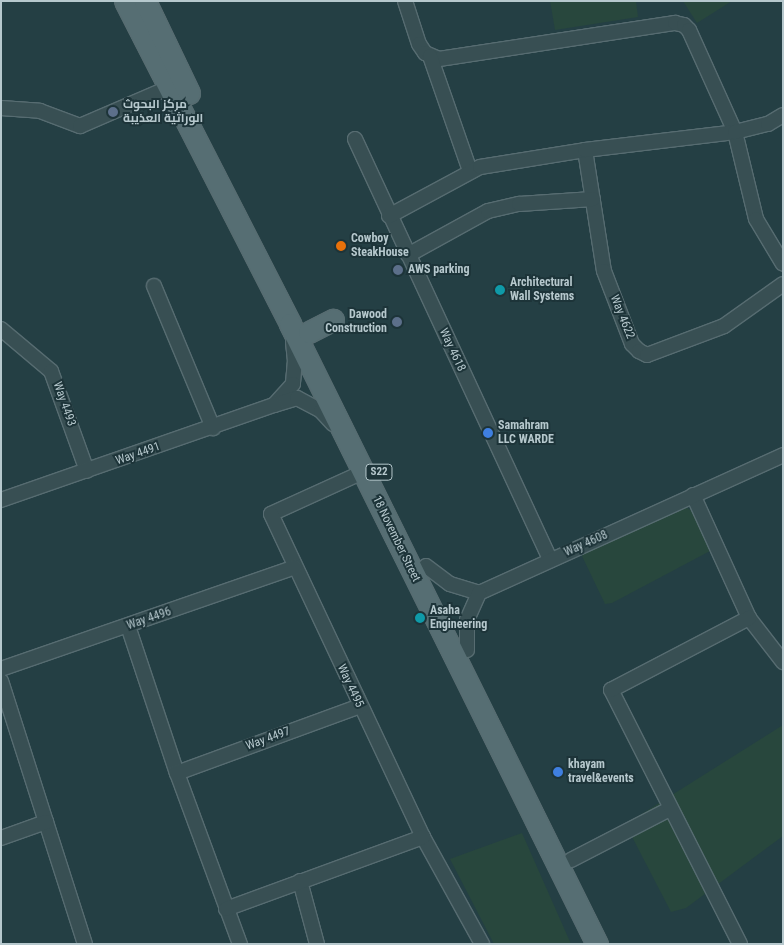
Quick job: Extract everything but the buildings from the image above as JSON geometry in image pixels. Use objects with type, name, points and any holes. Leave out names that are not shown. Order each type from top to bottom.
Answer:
[{"type":"main road","name":"18 November Street","points":[[125,1],[426,566],[612,944]]},
{"type":"main road","name":"18 November Street","points":[[145,1],[300,328],[349,443],[590,938]]},
{"type":"main road","points":[[300,328],[333,320]]},
{"type":"street","points":[[405,1],[419,44],[430,56],[470,171]]},
{"type":"street","points":[[430,56],[445,59],[675,23],[684,25],[689,30],[735,132],[756,219],[783,264]]},
{"type":"street","points":[[1,108],[40,111],[80,126],[170,87]]},
{"type":"street","points":[[390,216],[470,171],[490,164],[585,150],[735,132],[768,124],[783,115]]},
{"type":"street","name":"Way 4618","points":[[355,140],[550,560]]},
{"type":"street","name":"Way 4622","points":[[585,150],[604,271],[632,344],[647,355],[724,326],[783,284]]},
{"type":"street","points":[[408,255],[488,211],[518,204],[593,199]]},
{"type":"street","points":[[154,286],[213,428]]},
{"type":"street","name":"Way 4491","points":[[274,405],[293,384],[300,328]]},
{"type":"street","name":"Way 4493","points":[[1,329],[52,371],[87,472]]},
{"type":"street","name":"Way 4491","points":[[1,500],[87,472],[297,398],[321,411],[349,443]]},
{"type":"street","name":"Way 4608","points":[[479,593],[783,455]]},
{"type":"street","name":"Way 4495","points":[[363,472],[271,514],[423,837],[482,944]]},
{"type":"street","points":[[693,495],[749,618],[783,662]]},
{"type":"street","points":[[426,566],[450,584],[479,593],[467,620],[467,650]]},
{"type":"street","name":"Way 4496","points":[[1,669],[296,567]]},
{"type":"street","points":[[738,938],[670,809],[611,690],[749,618]]},
{"type":"street","points":[[128,626],[177,772],[240,944]]},
{"type":"street","points":[[1,681],[85,944]]},
{"type":"street","name":"Way 4497","points":[[177,772],[360,706]]},
{"type":"street","points":[[571,860],[670,809]]},
{"type":"street","points":[[1,838],[46,822]]},
{"type":"street","points":[[226,908],[423,837]]},
{"type":"street","points":[[300,881],[317,944]]},
{"type":"green space","points":[[550,1],[636,1],[638,17],[555,30]]},
{"type":"green space","points":[[683,1],[732,1],[697,23]]},
{"type":"green space","points":[[684,506],[692,511],[710,546],[710,551],[612,603],[605,604],[582,556],[587,550]]},
{"type":"green space","points":[[783,725],[783,836],[686,908],[671,912],[629,831],[629,822]]},
{"type":"green space","points":[[522,833],[571,944],[494,944],[450,859]]},
{"type":"place","name":"مركز البحوث الوراثية العذيبة","points":[[113,112]]},
{"type":"place","name":"Cowboy SteakHouse","points":[[341,246]]},
{"type":"place","name":"AWS parking","points":[[398,270]]},
{"type":"place","name":"Architectural Wall Systems","points":[[500,290]]},
{"type":"place","name":"Dawood Construction","points":[[397,322]]},
{"type":"place","name":"Samahram LLC WARDE","points":[[488,433]]},
{"type":"place","name":"Asaha Engineering","points":[[420,618]]},
{"type":"place","name":"khayam travel&events","points":[[558,772]]}]
